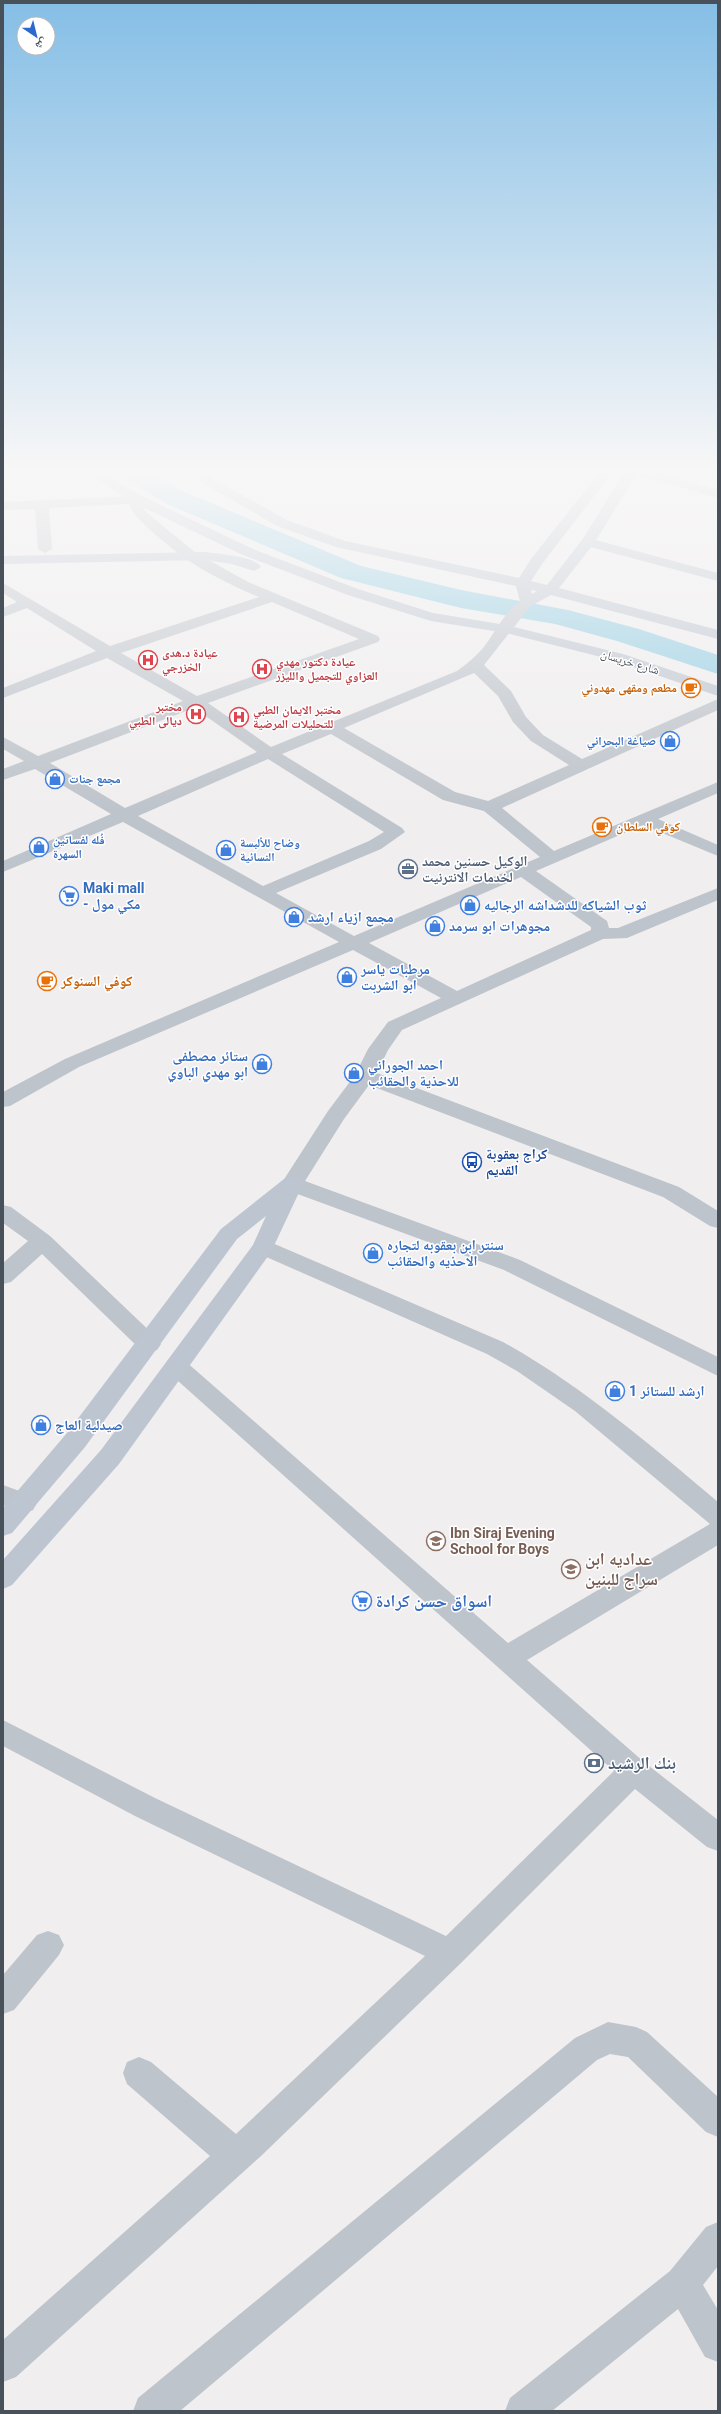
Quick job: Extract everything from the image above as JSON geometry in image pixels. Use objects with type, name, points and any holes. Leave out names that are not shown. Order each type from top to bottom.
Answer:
[{"type":"street","points":[[3,775],[196,702],[373,639],[300,607],[271,598],[247,586]]},
{"type":"street","points":[[307,586],[325,590],[353,592]]},
{"type":"street","name":"شارع خريسان","points":[[336,586],[431,617],[506,629],[618,657],[718,691]]},
{"type":"street","points":[[3,867],[476,666],[506,629],[520,608],[524,586]]},
{"type":"street","points":[[534,586],[718,635]]},
{"type":"street","points":[[520,608],[550,590],[553,586]]},
{"type":"street","points":[[3,587],[108,652],[196,702],[269,753],[396,832],[375,845],[262,893]]},
{"type":"street","points":[[3,693],[108,652],[271,598]]},
{"type":"street","points":[[3,614],[27,603]]},
{"type":"street","points":[[476,666],[505,694],[519,719],[537,738],[582,766]]},
{"type":"street","points":[[490,807],[718,704]]},
{"type":"street","points":[[331,727],[449,796],[490,807],[552,858]]},
{"type":"street","points":[[3,742],[124,815],[262,893],[456,998]]},
{"type":"street","points":[[3,1101],[72,1063],[718,787]]},
{"type":"street","points":[[643,819],[718,851]]},
{"type":"street","points":[[524,871],[600,925],[600,933]]},
{"type":"street","points":[[3,1578],[110,1457],[263,1247],[292,1184],[335,1116],[364,1076],[378,1049],[395,1026],[600,933],[620,934],[718,893]]},
{"type":"street","points":[[364,1076],[670,1192],[718,1221]]},
{"type":"street","points":[[3,1526],[14,1499],[149,1344],[229,1234],[292,1184]]},
{"type":"street","points":[[292,1184],[512,1265],[718,1368]]},
{"type":"street","points":[[3,1212],[42,1242],[149,1344]]},
{"type":"street","points":[[3,1276],[42,1242]]},
{"type":"street","points":[[263,1247],[495,1348],[526,1364],[574,1397],[718,1517]]},
{"type":"street","points":[[176,1366],[634,1771],[718,1838]]},
{"type":"street","points":[[507,1658],[718,1532]]},
{"type":"street","points":[[3,1732],[146,1807],[450,1952]]},
{"type":"street","points":[[3,2364],[236,2156],[450,1952],[634,1771]]},
{"type":"street","points":[[3,1999],[48,1945]]},
{"type":"street","points":[[151,2411],[586,2049],[608,2038],[636,2043],[718,2120]]},
{"type":"street","points":[[139,2073],[236,2156]]},
{"type":"street","points":[[523,2411],[682,2283],[718,2239]]},
{"type":"street","points":[[682,2283],[718,2344]]},
{"type":"waterway","points":[[407,586],[461,599],[558,616],[628,635],[718,665]]},
{"type":"place","name":"عيادة د.هدى الخزرجي","points":[[148,660]]},
{"type":"place","name":"عيادة دكتور مهدي العزاوي للتجميل والليزر","points":[[262,669]]},
{"type":"place","name":"مطعم ومقهى مهدوني","points":[[691,688]]},
{"type":"place","name":"مختبر ديالى الطبي","points":[[196,714]]},
{"type":"place","name":"مختبر الايمان الطبي للتحليلات المرضية","points":[[239,717]]},
{"type":"place","name":"صياغة البحراني","points":[[670,741]]},
{"type":"place","name":"مجمع جنات","points":[[55,779]]},
{"type":"place","name":"كوفي السلطان","points":[[602,827]]},
{"type":"place","name":"فُله لفساتين السهرة","points":[[39,847]]},
{"type":"place","name":"وضاح للألبسة النسائية","points":[[226,850]]},
{"type":"place","name":"الوكيل حسنين محمد لخدمات الانترنيت","points":[[408,869]]},
{"type":"place","name":"Maki mall - مكي مول","points":[[69,896]]},
{"type":"place","name":"ثوب الشياكه للدشداشه الرجاليه","points":[[470,905]]},
{"type":"place","name":"مجمع ازياء ارشد","points":[[294,917]]},
{"type":"place","name":"مجوهرات ابو سرمد","points":[[435,926]]},
{"type":"place","name":"مرطبات ياسر ابو الشربت","points":[[347,977]]},
{"type":"place","name":"كوفي السنوكر","points":[[47,981]]},
{"type":"place","name":"ستائر مصطفى ابو مهدي الباوي","points":[[262,1064]]},
{"type":"place","name":"احمد الجوراني للاحذية والحقائب","points":[[354,1073]]},
{"type":"place","name":"كراج بعقوبة القديم","points":[[472,1162]]},
{"type":"place","name":"سنتر ابن بعقوبه لتجاره الاحذيه والحقائب","points":[[373,1253]]},
{"type":"place","name":"ارشد للستائر 1","points":[[615,1391]]},
{"type":"place","name":"صيدلية العاج","points":[[41,1425]]},
{"type":"place","name":"Ibn Siraj Evening School for Boys","points":[[436,1541]]},
{"type":"place","name":"عداديه ابن سراج للبنين","points":[[571,1569]]},
{"type":"place","name":"اسواق حسن كرادة","points":[[362,1601]]},
{"type":"place","name":"بنك الرشيد","points":[[594,1763]]}]
